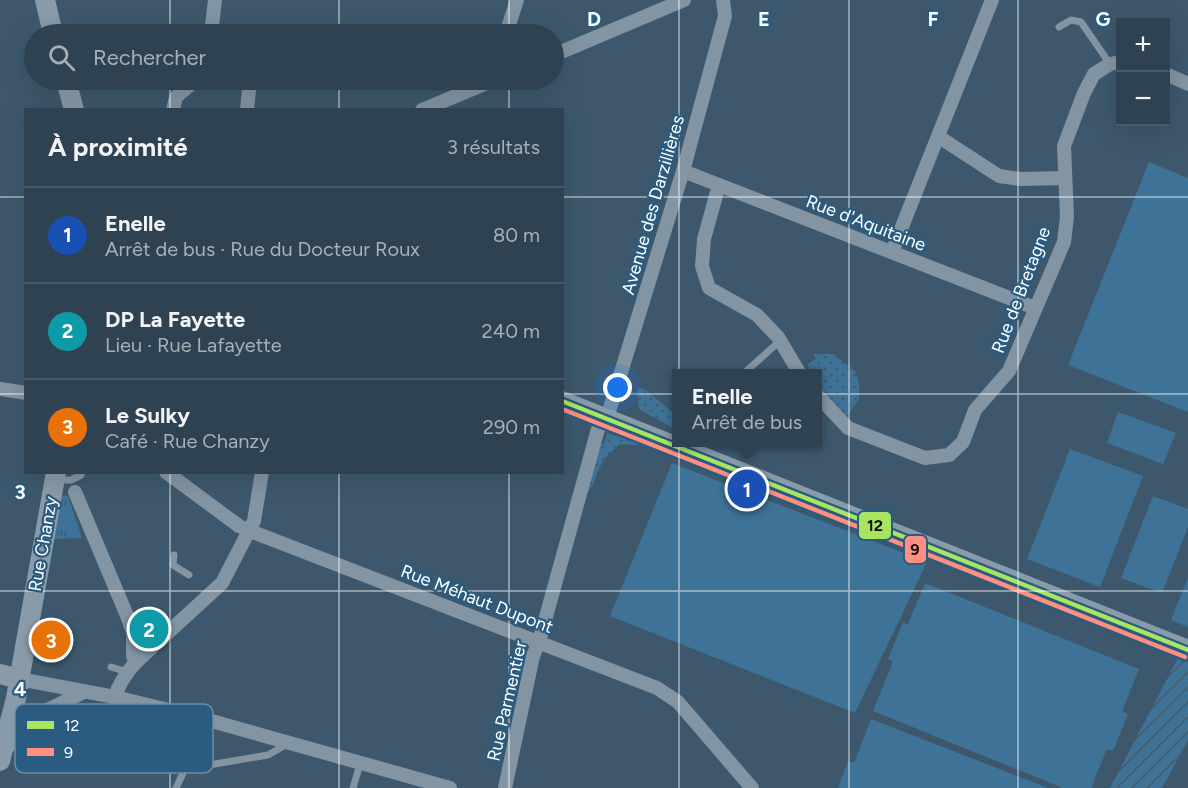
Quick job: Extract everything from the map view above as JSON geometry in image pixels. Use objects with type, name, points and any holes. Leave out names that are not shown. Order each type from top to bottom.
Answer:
[{"type":"street","points":[[45,0],[51,24]]},
{"type":"street","points":[[211,24],[215,0]]},
{"type":"street","points":[[509,24],[516,0]]},
{"type":"street","points":[[564,51],[684,0]]},
{"type":"street","name":"Avenue des Darzillières","points":[[607,418],[683,171],[725,16],[723,0]]},
{"type":"street","points":[[892,252],[992,0]]},
{"type":"street","name":"Rue de Bretagne","points":[[822,400],[848,428],[925,458],[949,455],[963,442],[975,410],[1009,371],[1064,242],[1067,217],[1064,146],[1067,134],[1094,74],[1115,63]]},
{"type":"street","points":[[1170,76],[1188,84]]},
{"type":"street","points":[[69,90],[73,108]]},
{"type":"street","points":[[173,108],[176,97],[184,90]]},
{"type":"street","points":[[247,108],[249,90]]},
{"type":"street","points":[[427,108],[469,90]]},
{"type":"street","points":[[939,137],[999,176],[1020,179],[1065,178]]},
{"type":"street","name":"Rue d'Aquitaine","points":[[683,171],[1035,308]]},
{"type":"street","points":[[719,185],[704,239],[702,266],[709,288],[757,315],[780,341],[797,369]]},
{"type":"street","points":[[0,389],[24,393]]},
{"type":"street","points":[[564,402],[672,444]]},
{"type":"street","name":"Rue Parmentier","points":[[505,788],[533,656],[539,642],[597,429],[607,418]]},
{"type":"street","points":[[680,447],[1188,650]]},
{"type":"street","name":"Rue Méhaut Dupont","points":[[169,474],[239,526],[250,531],[657,688],[678,702],[752,788]]},
{"type":"street","points":[[115,697],[117,687],[131,667],[208,590],[222,583],[250,531],[262,474]]},
{"type":"street","name":"Rue Chanzy","points":[[1,757],[16,698],[9,676],[55,476]]},
{"type":"street","points":[[75,492],[133,633],[131,667]]},
{"type":"street","points":[[9,676],[144,704]]},
{"type":"street","points":[[60,704],[84,692]]},
{"type":"street","points":[[213,721],[430,785],[450,788]]},
{"type":"street","points":[[1,757],[15,740]]},
{"type":"lane","points":[[1059,27],[1071,20],[1081,22],[1115,63]]},
{"type":"lane","points":[[749,369],[780,341]]},
{"type":"lane","name":"Rue Chanzy","points":[[55,476],[71,480],[81,475]]},
{"type":"lane","points":[[174,555],[173,565],[189,575]]},
{"type":"lane","points":[[111,667],[131,667]]},
{"type":"lane","points":[[213,764],[268,755],[288,743]]},
{"type":"lane","points":[[353,788],[360,764]]},
{"type":"lane","points":[[176,788],[183,773]]},
{"type":"green space","points":[[1149,162],[1188,178],[1188,412],[1068,365]]},
{"type":"green space","points":[[813,354],[833,354],[855,371],[859,384],[859,399],[847,416],[838,412],[822,390],[822,369],[809,369],[808,364],[816,359]]},
{"type":"green space","points":[[637,389],[647,391],[672,412],[672,428],[639,409]]},
{"type":"green space","points":[[1118,412],[1176,433],[1163,464],[1107,443]]},
{"type":"green space","points":[[607,433],[638,443],[638,445],[620,444],[613,450],[602,463],[593,485],[587,492],[600,444],[604,444]]},
{"type":"green space","points":[[1070,449],[1143,476],[1100,587],[1027,559]]},
{"type":"green space","points":[[672,463],[927,562],[855,713],[610,616]]},
{"type":"green space","points":[[59,495],[68,496],[82,538],[51,539]]},
{"type":"green space","points":[[1153,496],[1188,509],[1188,527],[1162,593],[1121,578]]},
{"type":"green space","points":[[1188,578],[1188,627],[1171,620]]},
{"type":"green space","points":[[925,583],[1139,669],[1122,711],[1128,714],[1113,751],[1107,749],[1091,788],[1063,788],[873,711],[893,661],[888,659],[903,623],[908,624]]},
{"type":"green space","points":[[1178,658],[1188,662],[1188,740],[1162,788],[1110,788]]},
{"type":"green space","points":[[871,719],[1048,788],[838,788],[848,761],[854,763]]},
{"type":"transit line","name":"12","points":[[564,402],[672,445]]},
{"type":"transit line","name":"9","points":[[564,410],[1185,657]]},
{"type":"transit line","name":"12","points":[[678,447],[1188,650]]},
{"type":"place","name":"Enelle","points":[[747,489]]},
{"type":"place","name":"DP La Fayette","points":[[149,629]]},
{"type":"place","name":"Le Sulky","points":[[51,640]]}]
